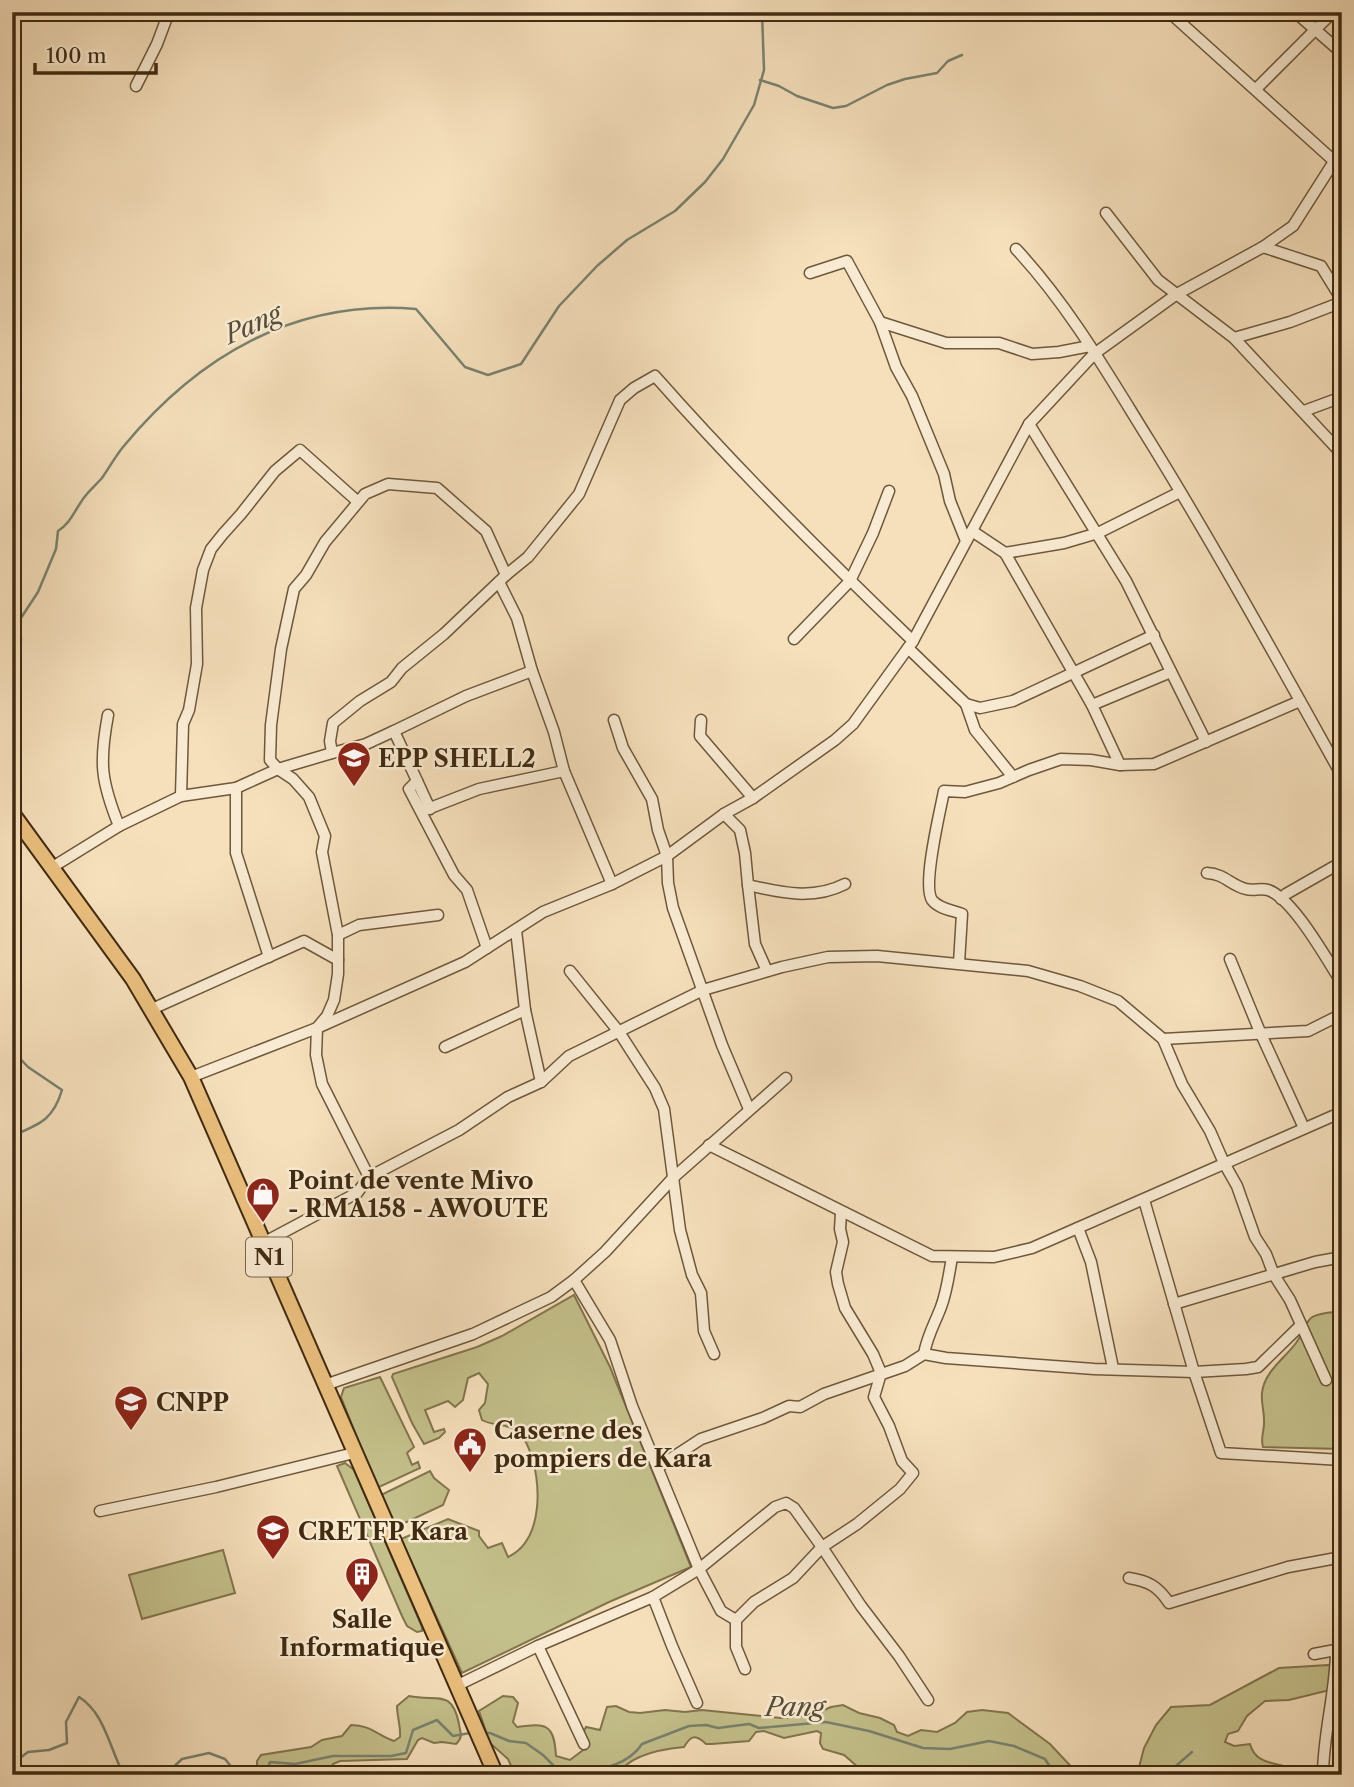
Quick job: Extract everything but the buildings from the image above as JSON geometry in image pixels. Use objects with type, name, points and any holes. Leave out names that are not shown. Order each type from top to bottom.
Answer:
[{"type":"highway","name":"N1","points":[[12,813],[152,1009],[191,1077],[496,1775]]},
{"type":"street","points":[[136,86],[169,12]]},
{"type":"street","points":[[1169,12],[1334,161]]},
{"type":"street","points":[[1295,12],[1342,53]]},
{"type":"street","points":[[1256,89],[1333,12]]},
{"type":"street","points":[[191,1077],[317,1028],[465,962],[543,912],[612,884],[667,856],[853,724],[911,645],[1029,424],[1092,350],[1177,294],[1263,247],[1293,226],[1342,149]]},
{"type":"street","points":[[1106,213],[1158,280],[1234,338],[1342,454]]},
{"type":"street","points":[[1234,338],[1290,322],[1342,301],[1321,266],[1263,247]]},
{"type":"street","points":[[1016,249],[1044,279],[1092,350],[1180,492],[1255,617],[1342,776]]},
{"type":"street","points":[[810,273],[847,261],[880,322],[896,367],[912,396],[944,474],[950,501],[966,541]]},
{"type":"street","points":[[880,322],[946,343],[999,344],[1032,354],[1092,350]]},
{"type":"street","points":[[332,753],[330,741],[333,723],[360,701],[391,682],[402,667],[444,634],[528,557],[579,494],[620,400],[655,376],[707,436],[850,581],[965,704],[975,730],[1013,777]]},
{"type":"street","points":[[1304,411],[1342,397]]},
{"type":"street","points":[[1029,424],[1098,533],[1154,635],[1206,742]]},
{"type":"street","points":[[181,796],[183,724],[189,710],[197,664],[196,608],[199,587],[211,549],[275,471],[300,450],[357,501]]},
{"type":"street","points":[[369,1177],[322,1084],[316,1055],[317,1028],[327,1016],[334,1000],[338,960],[338,935],[322,852],[325,836],[309,797],[270,760],[271,725],[281,649],[293,589],[306,575],[325,542],[365,494],[388,484],[437,488],[486,531],[517,618],[564,771],[612,884]]},
{"type":"street","points":[[794,639],[850,581],[889,491]]},
{"type":"street","points":[[1005,553],[1098,533],[1180,492]]},
{"type":"street","points":[[972,531],[1005,553],[1092,705],[1120,765]]},
{"type":"street","points":[[965,704],[981,708],[1013,701],[1154,635]]},
{"type":"street","points":[[51,868],[118,826],[181,796],[236,788],[278,769],[366,744],[466,696],[532,671]]},
{"type":"street","points":[[1092,705],[1171,672]]},
{"type":"street","points":[[960,963],[962,914],[938,906],[930,898],[928,878],[944,791],[965,792],[999,783],[1061,759],[1120,765],[1154,764],[1300,701]]},
{"type":"street","points":[[108,715],[101,761],[107,795],[118,826]]},
{"type":"street","points":[[614,720],[623,748],[652,799],[667,856],[668,883],[673,908],[722,1045],[749,1109]]},
{"type":"street","points":[[701,720],[699,736],[753,797]]},
{"type":"street","points":[[394,731],[417,781],[409,789],[426,810],[454,875],[467,890],[487,948]]},
{"type":"street","points":[[426,810],[479,789],[564,771]]},
{"type":"street","points":[[236,788],[236,853],[269,957]]},
{"type":"street","points":[[724,814],[740,830],[746,853],[755,944],[767,971]]},
{"type":"street","points":[[1282,899],[1286,894],[1342,862]]},
{"type":"street","points":[[1207,873],[1219,873],[1245,889],[1268,890],[1282,899],[1296,913],[1342,983]]},
{"type":"street","points":[[748,885],[772,891],[811,895],[830,892],[845,884]]},
{"type":"street","points":[[338,935],[359,925],[438,915]]},
{"type":"street","points":[[516,930],[525,1010],[541,1082]]},
{"type":"street","points":[[152,1009],[304,941],[338,960]]},
{"type":"street","points":[[263,1243],[357,1193],[369,1177],[459,1130],[508,1097],[541,1082],[569,1056],[703,990],[828,957],[877,956],[1028,971],[1080,986],[1118,1001],[1163,1039],[1182,1084],[1210,1131],[1237,1186],[1255,1237],[1266,1254],[1326,1380]]},
{"type":"street","points":[[1230,959],[1259,1032],[1304,1128]]},
{"type":"street","points":[[570,971],[619,1032],[655,1088],[664,1109],[680,1230],[692,1275],[701,1293],[704,1331],[714,1354]]},
{"type":"street","points":[[445,1046],[525,1010]]},
{"type":"street","points":[[1163,1039],[1308,1031],[1342,1014]]},
{"type":"street","points":[[325,1385],[473,1334],[551,1297],[575,1280],[605,1252],[674,1177],[786,1077]]},
{"type":"street","points":[[709,1145],[932,1256],[994,1257],[1032,1248],[1342,1112]]},
{"type":"street","points":[[1144,1200],[1194,1372],[1221,1453],[1342,1460]]},
{"type":"street","points":[[745,1669],[736,1647],[736,1620],[754,1602],[793,1578],[822,1547],[858,1524],[900,1489],[914,1473],[902,1461],[889,1426],[874,1397],[881,1373],[873,1353],[845,1308],[838,1284],[836,1272],[843,1242],[841,1213]]},
{"type":"street","points":[[1078,1228],[1091,1262],[1113,1368]]},
{"type":"street","points":[[1174,1304],[1342,1256]]},
{"type":"street","points":[[925,1354],[926,1339],[941,1307],[948,1283],[952,1257]]},
{"type":"street","points":[[575,1280],[610,1340],[632,1406],[699,1569],[721,1611],[736,1620]]},
{"type":"street","points":[[658,1467],[701,1439],[763,1418],[789,1406],[800,1407],[824,1394],[905,1366],[925,1354],[1038,1366],[1194,1372],[1258,1367],[1301,1325]]},
{"type":"street","points":[[100,1511],[216,1487],[354,1453]]},
{"type":"street","points":[[456,1686],[538,1646],[653,1597],[699,1569],[775,1507],[786,1503],[794,1508],[928,1700]]},
{"type":"street","points":[[1129,1578],[1160,1588],[1169,1603],[1288,1567],[1342,1557]]},
{"type":"street","points":[[653,1597],[671,1646],[697,1703]]},
{"type":"street","points":[[538,1646],[584,1744]]},
{"type":"street","points":[[1314,1654],[1339,1650],[1324,1743],[1323,1775]]},
{"type":"shaded area","points":[[574,1295],[610,1367],[691,1567],[609,1602],[462,1673],[401,1539],[448,1519],[479,1531],[479,1536],[488,1548],[502,1543],[508,1557],[520,1549],[534,1524],[538,1493],[533,1462],[527,1445],[517,1431],[482,1420],[479,1410],[485,1403],[488,1384],[479,1373],[468,1378],[463,1400],[455,1407],[448,1401],[425,1410],[434,1432],[444,1429],[445,1432],[439,1438],[424,1444],[392,1377],[393,1374],[477,1347],[502,1336]]},
{"type":"shaded area","points":[[1335,1312],[1342,1316],[1342,1449],[1263,1447],[1262,1396],[1266,1379],[1296,1343],[1311,1318]]},
{"type":"shaded area","points":[[380,1377],[414,1447],[407,1453],[412,1465],[418,1462],[420,1468],[377,1488],[341,1397],[344,1388]]},
{"type":"shaded area","points":[[345,1463],[354,1470],[422,1631],[417,1632],[407,1626],[402,1616],[337,1466]]},
{"type":"shaded area","points":[[430,1471],[434,1478],[449,1490],[443,1505],[396,1527],[381,1495]]},
{"type":"shaded area","points":[[223,1550],[235,1593],[142,1619],[129,1575]]},
{"type":"shaded area","points":[[1328,1665],[1342,1667],[1342,1687],[1289,1700],[1265,1701],[1247,1716],[1238,1731],[1228,1734],[1225,1742],[1234,1746],[1250,1744],[1259,1758],[1288,1767],[1302,1775],[1239,1775],[1220,1768],[1203,1767],[1190,1775],[1137,1775],[1144,1748],[1156,1725],[1171,1707],[1210,1705],[1279,1668]]},
{"type":"shaded area","points":[[409,1696],[442,1699],[452,1705],[461,1734],[456,1744],[434,1743],[422,1738],[407,1759],[340,1761],[333,1764],[329,1772],[323,1775],[317,1775],[314,1766],[304,1771],[303,1775],[250,1775],[257,1773],[257,1761],[261,1755],[311,1747],[322,1740],[342,1736],[351,1725],[369,1728],[394,1741],[400,1737],[397,1706]]},
{"type":"shaded area","points":[[503,1696],[513,1697],[518,1703],[513,1722],[517,1727],[535,1725],[547,1728],[553,1737],[556,1756],[570,1760],[587,1747],[583,1733],[586,1727],[600,1730],[607,1707],[616,1706],[629,1712],[640,1713],[702,1710],[781,1718],[813,1715],[843,1705],[859,1713],[880,1718],[894,1725],[897,1732],[908,1736],[921,1730],[937,1732],[955,1723],[967,1712],[982,1710],[1008,1713],[1050,1744],[1079,1775],[859,1775],[859,1768],[844,1755],[823,1749],[820,1743],[821,1733],[817,1731],[784,1738],[764,1731],[756,1732],[749,1741],[706,1744],[694,1737],[684,1747],[638,1757],[618,1775],[518,1775],[508,1759],[490,1743],[479,1711]]},
{"type":"waterway","name":"Pang","points":[[12,658],[21,640],[19,621],[38,592],[56,549],[58,531],[102,478],[123,447],[152,415],[183,386],[252,340],[290,324],[330,314],[372,308],[416,309],[465,367],[488,375],[521,364],[559,306],[597,266],[627,240],[675,211],[705,182],[723,159],[754,105],[764,70],[762,12]]},
{"type":"waterway","points":[[760,80],[833,108],[846,106],[887,85],[937,73],[948,61],[962,55]]},
{"type":"waterway","name":"Pang","points":[[12,1050],[28,1067],[62,1090],[50,1115],[12,1136]]},
{"type":"waterway","name":"Pang","points":[[12,1764],[28,1752],[49,1750],[67,1743],[66,1722],[79,1697],[88,1704],[101,1722],[124,1775]]},
{"type":"waterway","name":"Pang","points":[[265,1775],[270,1762],[295,1764],[333,1756],[391,1756],[406,1753],[413,1730],[437,1720],[453,1736],[470,1733]]},
{"type":"waterway","name":"Pang","points":[[573,1775],[621,1762],[642,1744],[689,1726],[706,1725],[718,1728],[749,1724],[759,1728],[826,1722],[869,1731],[923,1748],[950,1749],[989,1741],[1014,1746],[1045,1759],[1055,1775]]},
{"type":"waterway","name":"Pang","points":[[484,1733],[526,1743],[558,1770],[573,1775]]},
{"type":"waterway","name":"Pang","points":[[1169,1775],[1170,1771],[1192,1752]]},
{"type":"waterway","name":"Pang","points":[[165,1775],[182,1759],[209,1753],[225,1759],[238,1775]]},
{"type":"place","name":"EPP SHELL2","points":[[354,788]]},
{"type":"place","name":"Point de vente Mivo - RMA158 - AWOUTE","points":[[263,1224]]},
{"type":"place","name":"CNPP","points":[[131,1432]]},
{"type":"place","name":"Caserne des pompiers de Kara","points":[[470,1474]]},
{"type":"place","name":"CRETFP Kara","points":[[273,1561]]},
{"type":"place","name":"Salle Informatique","points":[[362,1604]]}]
